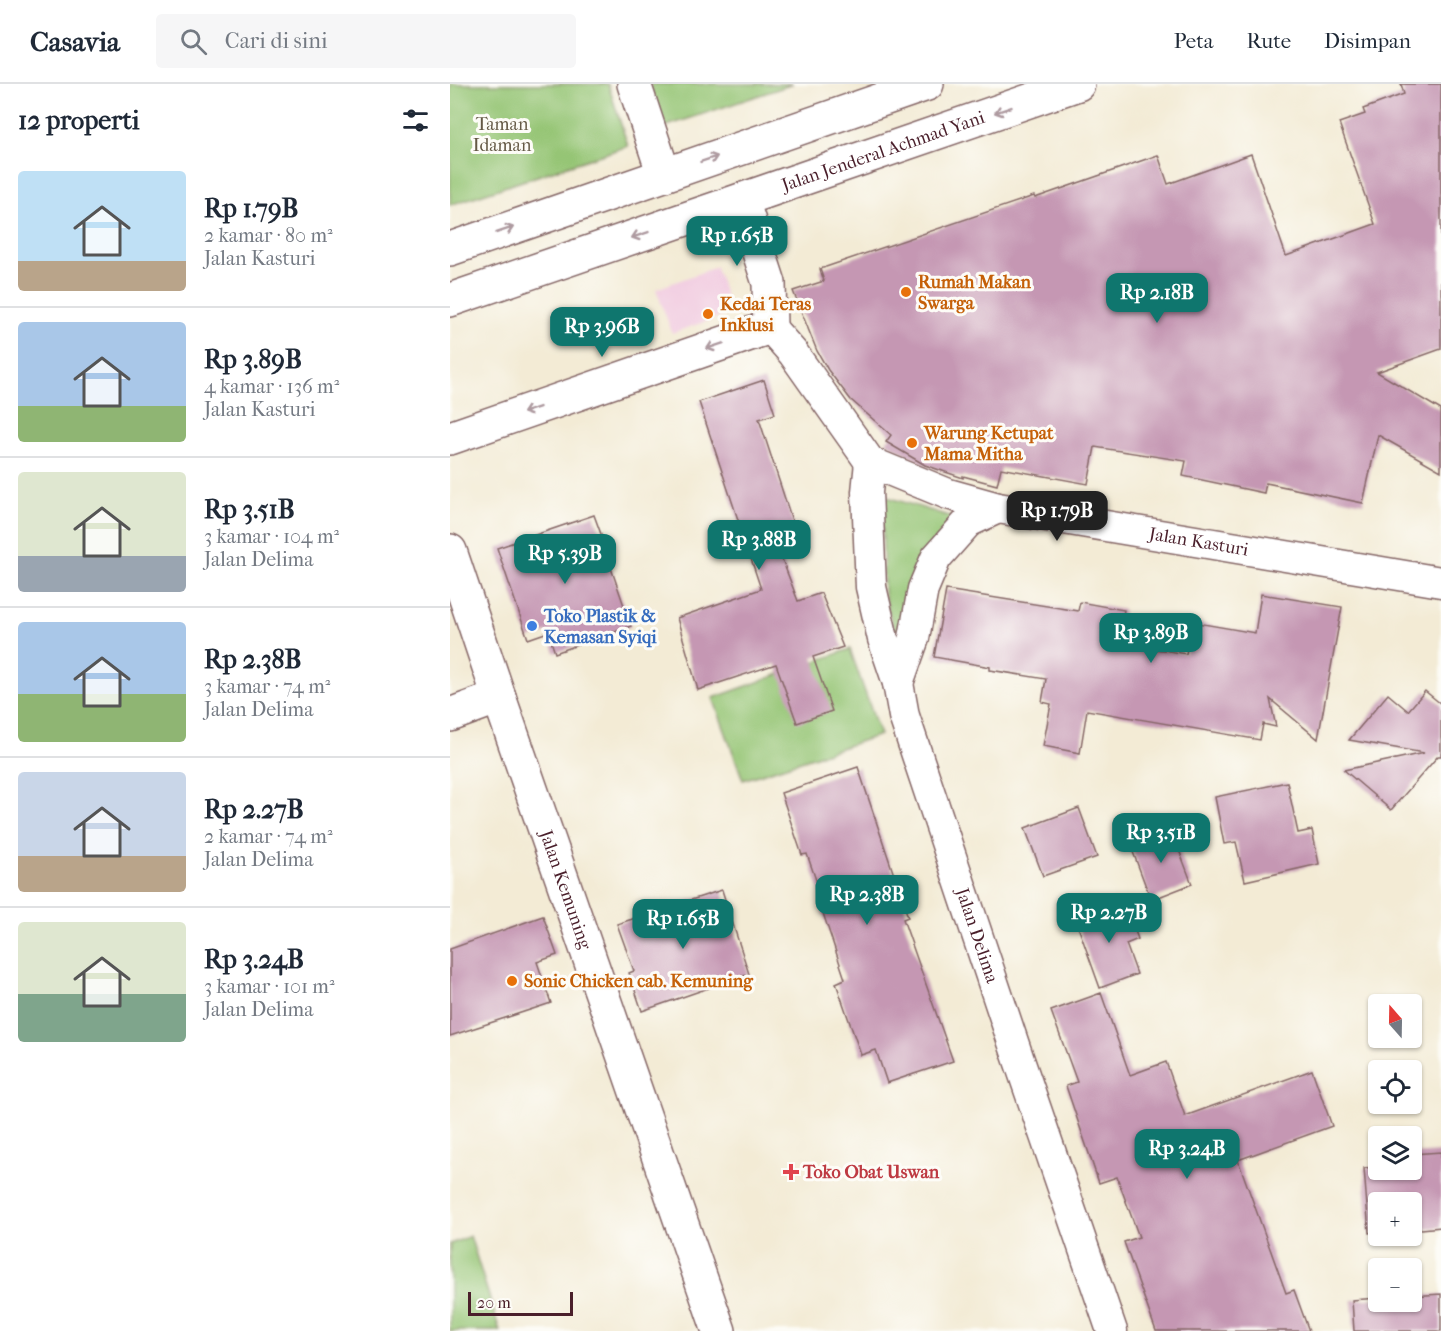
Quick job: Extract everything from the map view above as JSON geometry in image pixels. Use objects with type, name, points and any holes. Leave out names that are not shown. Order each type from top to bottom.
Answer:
[{"type":"main road","points":[[634,84],[664,175]]},
{"type":"main road","points":[[450,249],[927,84]]},
{"type":"main road","name":"Jalan Jenderal Achmad Yani","points":[[450,300],[1078,84]]},
{"type":"main road","points":[[450,438],[770,327],[769,283],[742,200]]},
{"type":"main road","name":"Jalan Kemuning","points":[[450,550],[719,1331]]},
{"type":"main road","points":[[450,715],[499,697]]},
{"type":"street","points":[[770,327],[793,353],[870,462]]},
{"type":"street","name":"Jalan Kasturi","points":[[870,462],[948,494],[998,508],[1441,582]]},
{"type":"street","name":"Jalan Delima","points":[[870,462],[867,492],[871,587],[883,639],[898,683],[904,716],[1112,1331]]},
{"type":"street","points":[[898,683],[914,638],[923,589],[936,558],[968,522],[998,508]]},
{"type":"shaded area","points":[[716,267],[731,313],[672,333],[656,289]]},
{"type":"green space","name":"Taman Idaman","points":[[450,84],[608,84],[628,146],[450,205]]},
{"type":"green space","points":[[650,84],[793,84],[664,127]]},
{"type":"green space","points":[[882,497],[955,518],[903,637],[896,638],[884,594]]},
{"type":"green space","points":[[850,649],[880,735],[743,780],[713,698]]},
{"type":"green space","points":[[470,1236],[500,1331],[450,1331],[450,1244]]},
{"type":"building","points":[[1401,84],[1441,84],[1441,349],[1377,372],[1441,410],[1441,471],[1378,435],[1363,503],[1266,483],[1264,493],[1183,476],[1186,461],[1095,447],[1088,484],[1001,468],[997,485],[963,476],[963,478],[925,465],[886,442],[891,435],[851,400],[828,370],[817,351],[793,291],[824,281],[820,269],[1158,155],[1168,184],[1251,154],[1286,256],[1375,224],[1339,123],[1365,114],[1363,109],[1404,94]]},
{"type":"building","points":[[764,380],[775,414],[759,419],[798,539],[777,546],[798,601],[821,593],[843,647],[813,657],[832,711],[797,723],[776,664],[698,690],[677,618],[761,589],[699,402]]},
{"type":"building","points":[[594,515],[631,626],[555,653],[548,632],[528,639],[497,548]]},
{"type":"building","points":[[946,590],[1078,611],[1080,602],[1124,610],[1118,643],[1186,654],[1192,622],[1255,633],[1261,594],[1342,607],[1318,739],[1270,699],[1276,727],[1263,724],[1260,740],[1087,710],[1080,753],[1043,746],[1051,704],[1042,702],[1046,679],[990,670],[990,667],[934,657]]},
{"type":"building","points":[[1425,691],[1441,704],[1441,756],[1438,756],[1391,810],[1344,770],[1424,753],[1349,740],[1388,694],[1408,711]]},
{"type":"building","points":[[858,767],[908,917],[903,919],[953,1061],[887,1083],[876,1050],[861,1055],[836,983],[845,979],[822,910],[826,909],[807,854],[802,855],[781,793]]},
{"type":"building","points":[[1287,782],[1298,833],[1312,830],[1319,864],[1245,881],[1236,842],[1224,844],[1215,797]]},
{"type":"building","points":[[1079,808],[1097,857],[1043,876],[1025,828]]},
{"type":"building","points":[[1171,829],[1192,884],[1151,900],[1130,844]]},
{"type":"building","points":[[722,890],[749,974],[642,1011],[629,973],[634,971],[617,924]]},
{"type":"building","points":[[1125,903],[1138,939],[1126,944],[1137,974],[1100,988],[1076,921]]},
{"type":"building","points":[[543,916],[557,955],[537,962],[551,1003],[450,1036],[450,949]]},
{"type":"building","points":[[1101,993],[1130,1075],[1166,1062],[1185,1116],[1312,1070],[1332,1126],[1238,1160],[1286,1293],[1294,1290],[1309,1331],[1156,1331],[1124,1242],[1139,1237],[1117,1177],[1099,1183],[1066,1086],[1077,1082],[1051,1011]]},
{"type":"building","points":[[1441,1152],[1441,1227],[1422,1229],[1422,1192],[1368,1192],[1368,1220],[1364,1168],[1368,1168],[1368,1180],[1422,1180],[1422,1153]]},
{"type":"building","points":[[1441,1294],[1441,1331],[1354,1331],[1352,1300],[1368,1299],[1368,1312],[1422,1312],[1422,1295]]},
{"type":"place","name":"Rumah Makan Swarga","points":[[906,292]]},
{"type":"place","name":"Kedai Teras Inklusi","points":[[708,314]]},
{"type":"place","name":"Warung Ketupat Mama Mitha","points":[[912,443]]},
{"type":"place","name":"Toko Plastik & Kemasan Syiqi","points":[[532,626]]},
{"type":"place","name":"Sonic Chicken cab. Kemuning","points":[[512,981]]},
{"type":"place","name":"Toko Obat Uswan","points":[[791,1172]]}]
